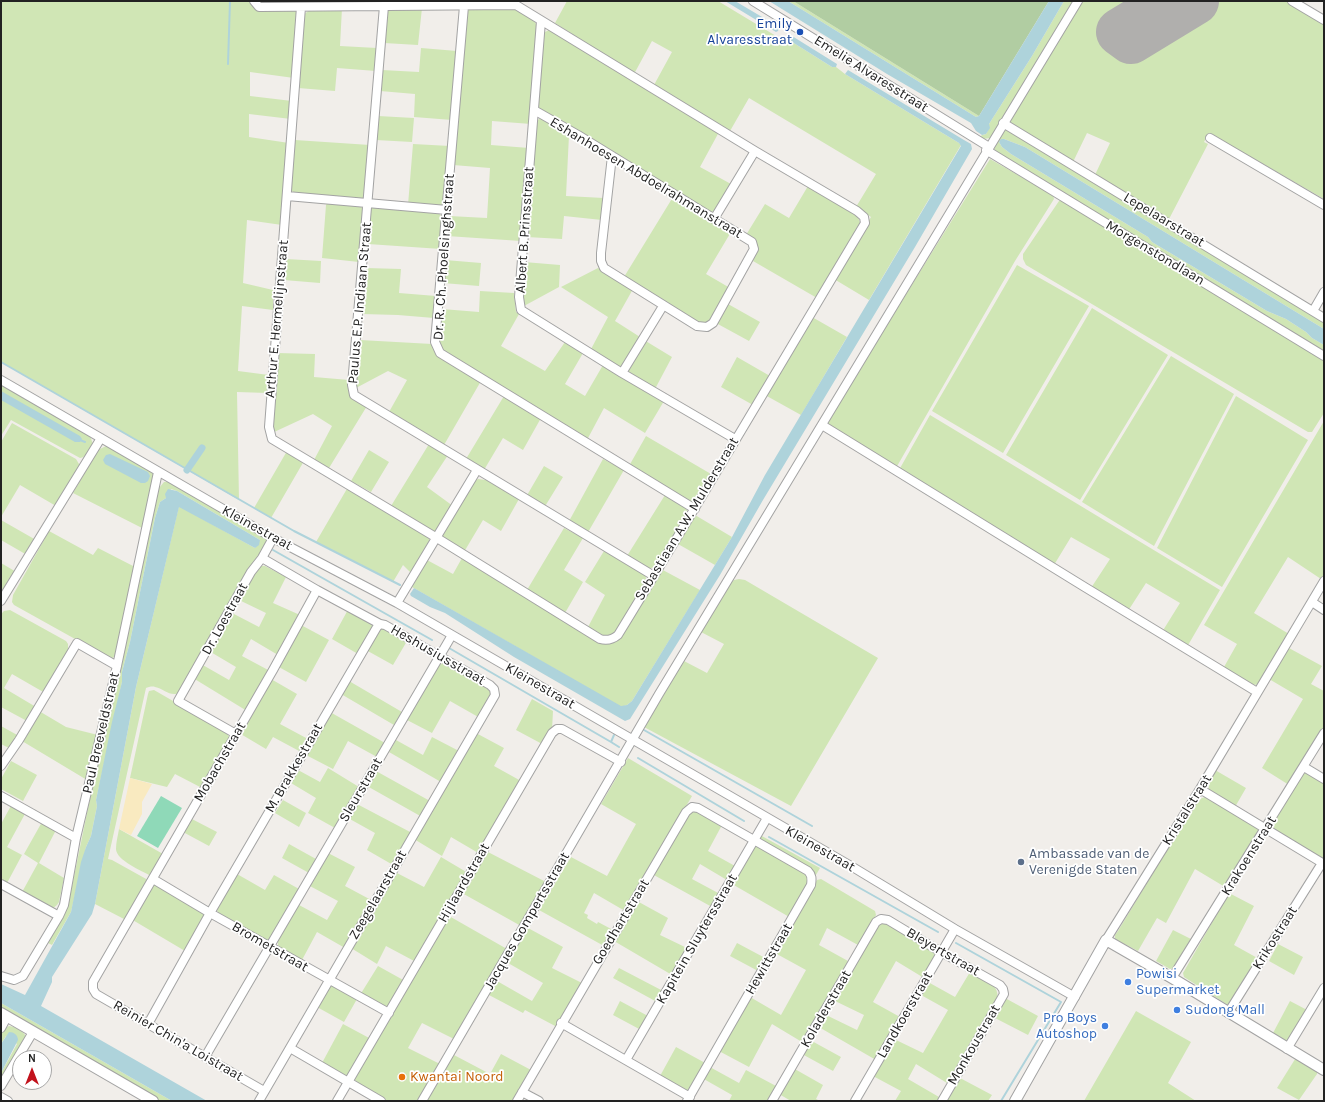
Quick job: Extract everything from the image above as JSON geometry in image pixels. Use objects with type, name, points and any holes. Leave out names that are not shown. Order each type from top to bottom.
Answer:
[{"type":"street","points":[[254,1],[259,6],[301,7],[516,5],[755,151],[714,219]]},
{"type":"street","name":"Emelie Alvaresstraat","points":[[752,1],[988,148]]},
{"type":"street","name":"Jacques Gompertsstraat","points":[[422,1101],[632,740],[1078,1]]},
{"type":"street","points":[[1292,1],[1324,20]]},
{"type":"street","name":"Paulus E.P. Indiaan Straat","points":[[384,6],[352,385],[354,395],[654,576]]},
{"type":"street","name":"Dr. R. Ch. Phoelsinghstraat","points":[[464,6],[435,342],[440,353],[695,509]]},
{"type":"street","name":"Arthur E. Hermelijnstraat","points":[[301,7],[269,427],[272,439],[437,538]]},
{"type":"street","name":"Albert B. Prinsstraat","points":[[541,21],[519,297],[522,310],[622,373],[735,439]]},
{"type":"street","name":"Eshanhoesen Abdoelrahmanstraat","points":[[534,110],[578,135],[752,242],[754,249],[714,323],[707,327],[697,326],[663,306]]},
{"type":"street","name":"Lepelaarstraat","points":[[1003,123],[1324,318]]},
{"type":"street","points":[[1210,138],[1324,205]]},
{"type":"street","name":"Morgenstondlaan","points":[[988,148],[1324,356]]},
{"type":"street","name":"Sebastiaan A.W. Mulderstraat","points":[[437,538],[600,639],[613,639],[618,635],[695,509],[735,439],[865,222],[864,217],[857,211],[755,151]]},
{"type":"street","points":[[612,156],[601,261],[604,268],[663,306],[622,373]]},
{"type":"street","points":[[287,196],[447,210]]},
{"type":"street","points":[[1313,311],[1324,292]]},
{"type":"street","name":"Kleinestraat","points":[[1,380],[273,538],[397,603],[452,634],[851,866],[955,929],[1074,997]]},
{"type":"street","points":[[822,425],[1258,692]]},
{"type":"street","points":[[1,601],[101,438]]},
{"type":"street","points":[[397,603],[477,470]]},
{"type":"street","name":"Paul Breeveldstraat","points":[[1,976],[14,980],[23,976],[64,905],[76,838],[117,666],[158,472]]},
{"type":"street","name":"Dr. Loestraat","points":[[236,734],[178,701],[251,572],[262,558],[273,538]]},
{"type":"street","points":[[262,558],[317,590]]},
{"type":"street","name":"Kristalstraat","points":[[1015,1101],[1106,940],[1200,789],[1324,581]]},
{"type":"street","name":"Heshusiusstraat","points":[[317,590],[380,624],[385,625],[490,685],[494,689]]},
{"type":"street","name":"Mobachstraat","points":[[93,989],[93,982],[119,934],[153,879],[317,590]]},
{"type":"street","points":[[1312,602],[1324,610]]},
{"type":"street","name":"M. Brakkestraat","points":[[148,1024],[210,913],[380,624]]},
{"type":"street","name":"Sleurstraat","points":[[205,1057],[452,634]]},
{"type":"street","points":[[1,766],[19,740],[77,643],[117,666]]},
{"type":"street","name":"Zeegelaarstraat","points":[[259,1101],[495,695],[494,689]]},
{"type":"street","name":"Hijlaardstraat","points":[[337,1101],[552,733],[557,729],[562,729],[620,762]]},
{"type":"street","name":"Krakoenstraat","points":[[1172,978],[1266,829],[1324,733]]},
{"type":"street","points":[[1304,767],[1324,779]]},
{"type":"street","points":[[1200,789],[1323,863]]},
{"type":"street","points":[[1,796],[76,838]]},
{"type":"street","name":"Goedhartstraat","points":[[516,1101],[686,812],[692,807],[698,808],[754,841]]},
{"type":"street","name":"Kapitein Sluytersstraat","points":[[626,1060],[767,818]]},
{"type":"street","name":"Hewittstraat","points":[[689,1099],[811,885],[811,874],[808,871],[754,841]]},
{"type":"street","name":"Krikostraat","points":[[1228,1013],[1323,863]]},
{"type":"street","name":"Brometstraat","points":[[153,879],[210,913],[389,1013]]},
{"type":"street","points":[[1,884],[59,916]]},
{"type":"street","name":"Bleyertstraat","points":[[882,919],[888,920],[1000,985],[1003,989]]},
{"type":"street","name":"Koladerstraat","points":[[772,1101],[876,922],[882,919]]},
{"type":"street","name":"Landkoerstraat","points":[[855,1101],[955,929]]},
{"type":"street","points":[[1106,940],[1324,1070]]},
{"type":"street","points":[[1287,1049],[1324,988]]},
{"type":"street","name":"Reinier Chin'a Loistraat","points":[[93,989],[96,994],[264,1091]]},
{"type":"street","name":"Monkoustraat","points":[[942,1101],[1004,994],[1003,989]]},
{"type":"street","points":[[1,1028],[4,1015],[153,1101]]},
{"type":"street","points":[[562,1023],[689,1099]]},
{"type":"street","points":[[1,1086],[33,1032]]},
{"type":"street","points":[[290,1048],[381,1101]]},
{"type":"street","points":[[522,1092],[539,1101]]},
{"type":"street","points":[[1,1097],[8,1101]]},
{"type":"green space","points":[[1,1],[252,1],[252,5],[255,7],[297,10],[299,12],[294,78],[250,72],[250,96],[292,101],[291,119],[249,114],[249,137],[289,143],[282,225],[247,220],[243,283],[273,290],[273,310],[242,306],[238,371],[269,375],[268,393],[237,392],[239,500],[1,362]]},
{"type":"green space","points":[[567,1],[718,1],[781,39],[789,40],[832,67],[836,67],[845,74],[959,143],[961,145],[869,300],[834,279],[871,217],[856,207],[876,174],[749,98],[730,131],[654,85],[672,52],[652,41],[634,74],[555,23]]},
{"type":"green space","points":[[788,1],[793,1],[979,116],[976,117]]},
{"type":"green space","points":[[793,1],[1049,1],[979,116]]},
{"type":"green space","points":[[1064,1],[1075,1],[996,130],[990,138],[983,139],[980,137],[986,134],[989,124],[1032,56]]},
{"type":"green space","points":[[1080,1],[1129,1],[1144,15],[1117,31],[1132,41],[1198,1],[1288,1],[1324,23],[1324,199],[1209,133],[1204,142],[1208,144],[1168,221],[1094,177],[1110,143],[1087,133],[1073,162],[1009,124],[1009,119]]},
{"type":"green space","points":[[321,8],[342,8],[340,46],[377,48],[376,71],[337,68],[335,91],[298,88],[304,15],[311,10]]},
{"type":"green space","points":[[422,8],[418,45],[384,43],[386,12],[389,9]]},
{"type":"green space","points":[[508,8],[517,10],[530,17],[538,28],[531,124],[492,121],[491,145],[529,148],[521,241],[447,236],[449,216],[487,218],[490,168],[453,165],[465,13],[472,9]]},
{"type":"green space","points":[[549,30],[553,31],[719,132],[700,167],[731,184],[716,210],[708,212],[539,110],[537,104],[543,35]]},
{"type":"green space","points":[[421,48],[457,51],[452,120],[414,117],[415,94],[380,91],[382,70],[419,72]]},
{"type":"green space","points":[[378,116],[414,118],[412,142],[376,140]]},
{"type":"green space","points":[[540,118],[543,118],[564,130],[569,135],[566,196],[604,198],[602,220],[564,216],[562,239],[527,237],[536,127],[537,121]]},
{"type":"green space","points":[[1005,129],[1324,321],[1324,329],[1025,147],[1004,139],[999,142],[1002,147],[1011,154],[1148,237],[1152,242],[1267,311],[1286,319],[1306,332],[1312,338],[1324,345],[1324,354],[995,151],[994,148]]},
{"type":"green space","points":[[295,140],[370,145],[365,195],[363,199],[359,200],[296,194],[292,191],[290,188]]},
{"type":"green space","points":[[413,144],[450,146],[444,204],[441,206],[408,205]]},
{"type":"green space","points":[[990,159],[1053,195],[1054,199],[1015,261],[896,468],[826,423]]},
{"type":"green space","points":[[808,186],[856,213],[860,222],[860,226],[817,298],[753,261],[757,252],[757,246],[746,235],[765,204],[789,218]]},
{"type":"green space","points":[[673,197],[731,232],[706,274],[730,288],[708,323],[698,323],[624,277]]},
{"type":"green space","points":[[1063,200],[1324,359],[1324,413],[1312,432],[1308,432],[1026,265],[1023,259],[1023,254],[1059,201]]},
{"type":"green space","points":[[328,202],[361,206],[363,210],[359,262],[322,258],[326,205]]},
{"type":"green space","points":[[373,207],[436,211],[440,214],[444,223],[441,249],[368,244],[370,210]]},
{"type":"green space","points":[[286,259],[321,261],[320,283],[284,280]]},
{"type":"green space","points":[[445,260],[481,263],[479,286],[443,283]]},
{"type":"green space","points":[[524,262],[560,265],[559,287],[524,306],[521,301]]},
{"type":"green space","points":[[1017,265],[1089,306],[1003,453],[932,411]]},
{"type":"green space","points":[[366,268],[401,269],[399,293],[436,296],[434,318],[362,314]]},
{"type":"green space","points":[[598,268],[633,289],[615,321],[640,337],[623,366],[619,367],[590,351],[608,317],[561,287]]},
{"type":"green space","points":[[480,291],[514,293],[516,312],[519,314],[501,346],[545,371],[565,342],[583,353],[565,384],[585,396],[603,365],[664,401],[645,433],[604,408],[587,440],[441,350],[439,344],[442,309],[479,312]]},
{"type":"green space","points":[[728,304],[760,322],[749,341],[716,323]]},
{"type":"green space","points":[[1092,308],[1168,355],[1080,500],[1006,455]]},
{"type":"green space","points":[[812,317],[847,337],[801,415],[765,395]]},
{"type":"green space","points":[[360,340],[432,344],[481,381],[444,445],[389,412],[407,380],[388,371],[356,388],[354,383]]},
{"type":"green space","points":[[644,340],[672,357],[655,389],[629,374],[629,369]]},
{"type":"green space","points":[[277,353],[315,354],[314,377],[349,380],[350,394],[367,406],[329,468],[314,460],[332,426],[313,414],[272,433]]},
{"type":"green space","points":[[1171,356],[1234,394],[1154,546],[1082,502]]},
{"type":"green space","points":[[737,357],[770,376],[753,405],[721,387]]},
{"type":"green space","points":[[1,382],[90,436],[93,444],[86,455],[80,458],[11,420],[1,436]]},
{"type":"green space","points":[[504,396],[541,418],[523,450],[503,438],[484,470],[466,459]]},
{"type":"green space","points":[[1236,396],[1308,440],[1222,587],[1157,548]]},
{"type":"green space","points":[[930,415],[1220,590],[1187,647],[1162,632],[1180,603],[1146,583],[1128,611],[1091,588],[1110,559],[1071,537],[1054,565],[899,470]]},
{"type":"green space","points":[[1324,421],[1324,574],[1321,579],[1288,557],[1254,613],[1289,634],[1259,684],[1251,684],[1224,667],[1237,644],[1204,625]]},
{"type":"green space","points":[[12,423],[76,459],[79,467],[56,506],[20,485],[1,517],[1,442]]},
{"type":"green space","points":[[646,436],[711,474],[694,504],[629,466]]},
{"type":"green space","points":[[429,444],[448,455],[427,487],[453,506],[438,531],[435,533],[391,506]]},
{"type":"green space","points":[[106,446],[153,472],[155,476],[144,529],[73,493],[98,450]]},
{"type":"green space","points":[[369,450],[389,462],[371,492],[351,481]]},
{"type":"green space","points":[[287,451],[304,461],[271,518],[254,508]]},
{"type":"green space","points":[[603,459],[624,470],[587,534],[568,523]]},
{"type":"green space","points":[[544,466],[563,477],[544,508],[526,497]]},
{"type":"green space","points":[[478,479],[486,480],[519,499],[501,531],[483,520],[464,552],[443,539],[442,536],[443,532],[475,481]]},
{"type":"green space","points":[[164,482],[171,482],[266,538],[266,544],[180,693],[173,694],[154,687],[146,688],[108,859],[148,880],[147,884],[124,919],[95,904],[136,687],[179,506],[255,548],[260,540],[177,491],[171,489],[166,498],[160,502],[155,518],[130,642],[122,672],[122,682],[96,800],[97,806],[91,836],[86,847],[71,912],[52,945],[48,943],[68,906],[88,808],[159,488]]},
{"type":"green space","points":[[348,487],[427,535],[430,544],[411,573],[403,565],[393,582],[316,542]]},
{"type":"green space","points":[[665,495],[682,505],[688,514],[656,566],[649,568],[638,564],[627,556]]},
{"type":"green space","points":[[695,515],[732,537],[715,565],[678,544]]},
{"type":"green space","points":[[1,520],[36,540],[27,555],[1,540]]},
{"type":"green space","points":[[564,528],[583,538],[564,570],[583,582],[565,613],[527,590]]},
{"type":"green space","points":[[49,531],[93,555],[98,548],[135,567],[115,656],[111,659],[14,605],[12,602],[13,595]]},
{"type":"green space","points":[[604,551],[645,574],[647,583],[617,632],[606,636],[588,627],[605,595],[585,582]]},
{"type":"green space","points":[[462,558],[606,644],[612,643],[619,639],[661,569],[700,590],[632,701],[621,707],[412,587],[427,560],[453,574]]},
{"type":"green space","points":[[1,563],[18,573],[1,595]]},
{"type":"green space","points":[[261,566],[265,566],[286,577],[273,603],[300,615],[278,655],[251,639],[242,656],[270,671],[247,711],[193,678],[201,664],[229,680],[236,667],[209,651],[232,613],[259,627],[266,613],[239,600]]},
{"type":"green space","points":[[734,580],[745,580],[878,658],[791,806],[644,727],[684,661],[707,673],[724,644],[701,632],[729,584]]},
{"type":"green space","points":[[350,606],[376,622],[358,654],[332,639]]},
{"type":"green space","points":[[10,610],[66,641],[68,644],[68,652],[45,693],[12,674],[4,688],[36,707],[27,721],[1,707],[1,614],[4,611]]},
{"type":"green space","points":[[301,625],[329,640],[306,682],[277,666]]},
{"type":"green space","points":[[383,628],[407,641],[393,665],[366,650],[379,629]]},
{"type":"green space","points":[[1287,647],[1322,666],[1311,684],[1324,691],[1324,727],[1289,785],[1262,768],[1303,699],[1269,679]]},
{"type":"green space","points":[[443,663],[489,688],[491,694],[480,718],[450,701],[432,733],[407,720],[437,666]]},
{"type":"green space","points":[[271,679],[297,694],[280,724],[308,739],[301,752],[273,737],[266,749],[239,733]]},
{"type":"green space","points":[[349,681],[402,712],[394,725],[341,694]]},
{"type":"green space","points":[[154,690],[225,731],[231,739],[202,788],[175,774],[167,787],[130,778],[148,694],[149,691]]},
{"type":"green space","points":[[532,699],[553,711],[552,730],[544,745],[516,730]]},
{"type":"green space","points":[[39,711],[66,727],[98,735],[87,780],[22,741]]},
{"type":"green space","points":[[330,712],[385,743],[377,757],[348,741],[333,769],[306,755]]},
{"type":"green space","points":[[1,726],[19,736],[11,749],[1,744]]},
{"type":"green space","points":[[476,733],[504,748],[494,766],[521,781],[480,854],[451,837],[442,856],[414,839]]},
{"type":"green space","points":[[432,737],[459,751],[441,782],[389,752],[396,740],[423,755]]},
{"type":"green space","points":[[628,758],[692,796],[625,911],[594,893],[584,913],[588,915],[587,918],[597,924],[598,922],[613,930],[604,946],[539,910],[571,857],[607,876],[636,824],[601,804]]},
{"type":"green space","points":[[11,761],[37,775],[23,801],[1,789],[1,779]]},
{"type":"green space","points":[[328,768],[359,787],[335,828],[308,813],[316,798],[291,783],[298,770],[320,782]]},
{"type":"green space","points":[[1215,770],[1246,788],[1235,807],[1210,792],[1209,783]]},
{"type":"green space","points":[[376,771],[430,801],[422,817],[367,786]]},
{"type":"green space","points":[[1307,772],[1324,782],[1324,860],[1274,830],[1273,823],[1303,774]]},
{"type":"green space","points":[[161,796],[182,808],[158,848],[137,836]]},
{"type":"green space","points":[[1205,797],[1258,829],[1259,833],[1225,887],[1195,869],[1166,923],[1157,918],[1138,951],[1115,939],[1115,935],[1197,800]]},
{"type":"green space","points":[[283,800],[306,813],[299,827],[275,813]]},
{"type":"green space","points":[[12,804],[26,812],[7,847],[22,855],[6,885],[1,882],[1,824]]},
{"type":"green space","points":[[357,804],[412,833],[393,865],[367,850],[375,833],[348,818]]},
{"type":"green space","points":[[695,810],[722,825],[708,851],[735,866],[727,880],[700,864],[692,879],[720,894],[712,907],[652,874],[687,813]]},
{"type":"green space","points":[[190,818],[217,832],[209,846],[183,832]]},
{"type":"green space","points":[[42,822],[56,830],[39,863],[64,878],[59,902],[52,909],[21,894],[38,863],[24,854]]},
{"type":"green space","points":[[119,829],[163,854],[151,876],[130,865],[117,853],[116,846]]},
{"type":"green space","points":[[760,835],[820,868],[791,918],[732,884]]},
{"type":"green space","points":[[289,844],[316,859],[309,873],[282,858]]},
{"type":"green space","points":[[486,851],[546,882],[521,926],[462,893]]},
{"type":"green space","points":[[328,853],[355,867],[345,886],[373,901],[345,948],[317,932],[302,960],[281,949],[278,945],[278,939],[299,905],[327,920],[338,901],[308,885]]},
{"type":"green space","points":[[441,857],[468,873],[416,962],[386,946],[377,964],[351,948],[395,872],[424,887]]},
{"type":"green space","points":[[237,874],[265,890],[274,875],[299,889],[271,938],[268,940],[263,941],[220,916],[217,910]]},
{"type":"green space","points":[[821,879],[875,911],[876,915],[858,945],[827,928],[819,945],[848,961],[802,1042],[772,1024],[749,1067],[717,1050],[750,997],[781,1015],[806,970],[775,953],[817,880]]},
{"type":"green space","points":[[157,884],[206,913],[185,951],[131,919],[152,885]]},
{"type":"green space","points":[[1229,893],[1254,906],[1234,945],[1261,960],[1232,1005],[1228,1005],[1184,977],[1183,973]]},
{"type":"green space","points":[[637,901],[668,918],[660,935],[687,948],[672,975],[614,941]]},
{"type":"green space","points":[[449,916],[507,949],[454,1039],[422,1023],[408,1048],[440,1064],[419,1101],[388,1101],[357,1083],[355,1080],[356,1075]]},
{"type":"green space","points":[[880,922],[932,950],[935,955],[924,978],[896,961],[873,1002],[900,1017],[876,1060],[817,1026],[824,1014],[857,1030],[864,1015],[833,1000]]},
{"type":"green space","points":[[528,928],[563,947],[552,968],[582,983],[557,1027],[525,1010],[523,1013],[489,995],[497,981],[532,1001],[543,983],[508,963]]},
{"type":"green space","points":[[1173,930],[1193,940],[1174,968],[1170,969],[1156,961]]},
{"type":"green space","points":[[737,943],[767,959],[760,972],[730,956]]},
{"type":"green space","points":[[1278,944],[1303,957],[1294,975],[1269,961]]},
{"type":"green space","points":[[378,966],[405,981],[390,1006],[386,1008],[360,995]]},
{"type":"green space","points":[[619,968],[663,991],[657,1002],[613,978]]},
{"type":"green space","points":[[970,972],[993,985],[996,989],[997,999],[947,1083],[916,1064],[908,1079],[939,1097],[937,1101],[895,1101],[901,1091],[873,1076],[894,1039],[923,1053],[948,1010],[921,995],[928,982],[955,997]]},
{"type":"green space","points":[[331,985],[357,999],[344,1022],[317,1007]]},
{"type":"green space","points":[[1005,998],[1038,1016],[1028,1035],[995,1018]]},
{"type":"green space","points":[[620,1001],[648,1016],[641,1030],[613,1015]]},
{"type":"green space","points":[[1290,1001],[1309,1011],[1289,1040],[1285,1040],[1273,1033]]},
{"type":"green space","points":[[1,1003],[172,1101],[161,1101],[1,1010]]},
{"type":"green space","points":[[1136,1011],[1191,1042],[1168,1083],[1196,1101],[1084,1101]]},
{"type":"green space","points":[[343,1024],[371,1039],[349,1075],[345,1076],[322,1063]]},
{"type":"green space","points":[[9,1026],[14,1027],[26,1037],[19,1050],[14,1050],[17,1044],[6,1036],[1,1044],[1,1036]]},
{"type":"green space","points":[[810,1040],[841,1057],[833,1071],[802,1054]]},
{"type":"green space","points":[[676,1047],[707,1064],[692,1090],[687,1092],[660,1076]]},
{"type":"green space","points":[[12,1053],[12,1062],[1,1081],[1,1073]]},
{"type":"green space","points":[[501,1054],[531,1070],[514,1101],[426,1101],[454,1055],[490,1074]]},
{"type":"green space","points":[[1297,1056],[1317,1070],[1317,1074],[1299,1100],[1277,1088]]},
{"type":"green space","points":[[708,1066],[739,1083],[746,1070],[776,1086],[767,1101],[729,1101],[732,1095],[702,1078]]},
{"type":"green space","points":[[793,1068],[823,1085],[816,1099],[820,1101],[791,1101],[779,1094]]},
{"type":"green space","points":[[960,1078],[992,1095],[988,1101],[947,1101]]},
{"type":"sand","points":[[130,778],[152,784],[142,802],[142,814],[131,835],[119,829]]},
{"type":"water","points":[[725,1],[735,1],[779,27],[778,31],[776,32]]},
{"type":"water","points":[[769,1],[788,1],[976,117],[979,116],[1049,1],[1064,1],[1032,56],[989,124],[990,128],[986,134],[982,135],[976,131],[971,123],[887,74]]},
{"type":"water","points":[[792,36],[837,64],[836,67],[832,67],[789,40]]},
{"type":"water","points":[[848,70],[971,144],[972,149],[720,575],[630,719],[625,721],[514,657],[445,613],[430,607],[410,594],[414,588],[621,706],[627,705],[632,701],[732,537],[765,475],[961,146],[959,143],[845,74]]},
{"type":"water","points":[[1001,139],[1025,147],[1324,329],[1324,345],[1286,319],[1267,311],[1152,242],[1148,237],[1011,154],[1002,147],[999,142]]},
{"type":"water","points":[[1,391],[80,436],[82,439],[80,442],[75,442],[1,400]]},
{"type":"water","points":[[110,454],[148,472],[150,476],[148,481],[141,483],[105,464],[103,460],[106,455]]},
{"type":"water","points":[[168,489],[177,491],[260,540],[259,545],[255,548],[179,507],[136,687],[95,904],[92,914],[52,977],[52,982],[41,1006],[207,1101],[172,1101],[1,1003],[1,984],[25,995],[71,912],[81,862],[91,836],[97,806],[96,800],[122,682],[122,672],[130,642],[155,518],[160,502],[166,498],[165,494]]},
{"type":"water","points":[[9,1032],[15,1034],[18,1040],[1,1073],[1,1044]]},
{"type":"waterway","points":[[228,64],[230,1]]},
{"type":"waterway","points":[[1,362],[294,531],[400,585]]},
{"type":"waterway","points":[[80,440],[85,442]]},
{"type":"waterway","points":[[187,470],[202,448]]},
{"type":"waterway","points":[[273,550],[432,640]]},
{"type":"waterway","points":[[449,648],[611,742],[614,735]]},
{"type":"waterway","points":[[644,730],[812,826]]},
{"type":"waterway","points":[[611,742],[619,747]]},
{"type":"waterway","points":[[638,758],[744,821]]},
{"type":"waterway","points":[[769,837],[938,932]]},
{"type":"waterway","points":[[956,943],[1061,1002],[1001,1101]]},
{"type":"runway","points":[[1171,1],[1120,32],[1131,40],[1195,1]]},
{"type":"place","name":"Emily Alvaresstraat","points":[[800,32]]},
{"type":"place","name":"Ambassade van de Verenigde Staten","points":[[1021,862]]},
{"type":"place","name":"Powisi Supermarket","points":[[1128,982]]},
{"type":"place","name":"Sudong Mall","points":[[1177,1010]]},
{"type":"place","name":"Pro Boys Autoshop","points":[[1105,1026]]},
{"type":"place","name":"Kwantai Noord","points":[[402,1077]]}]
